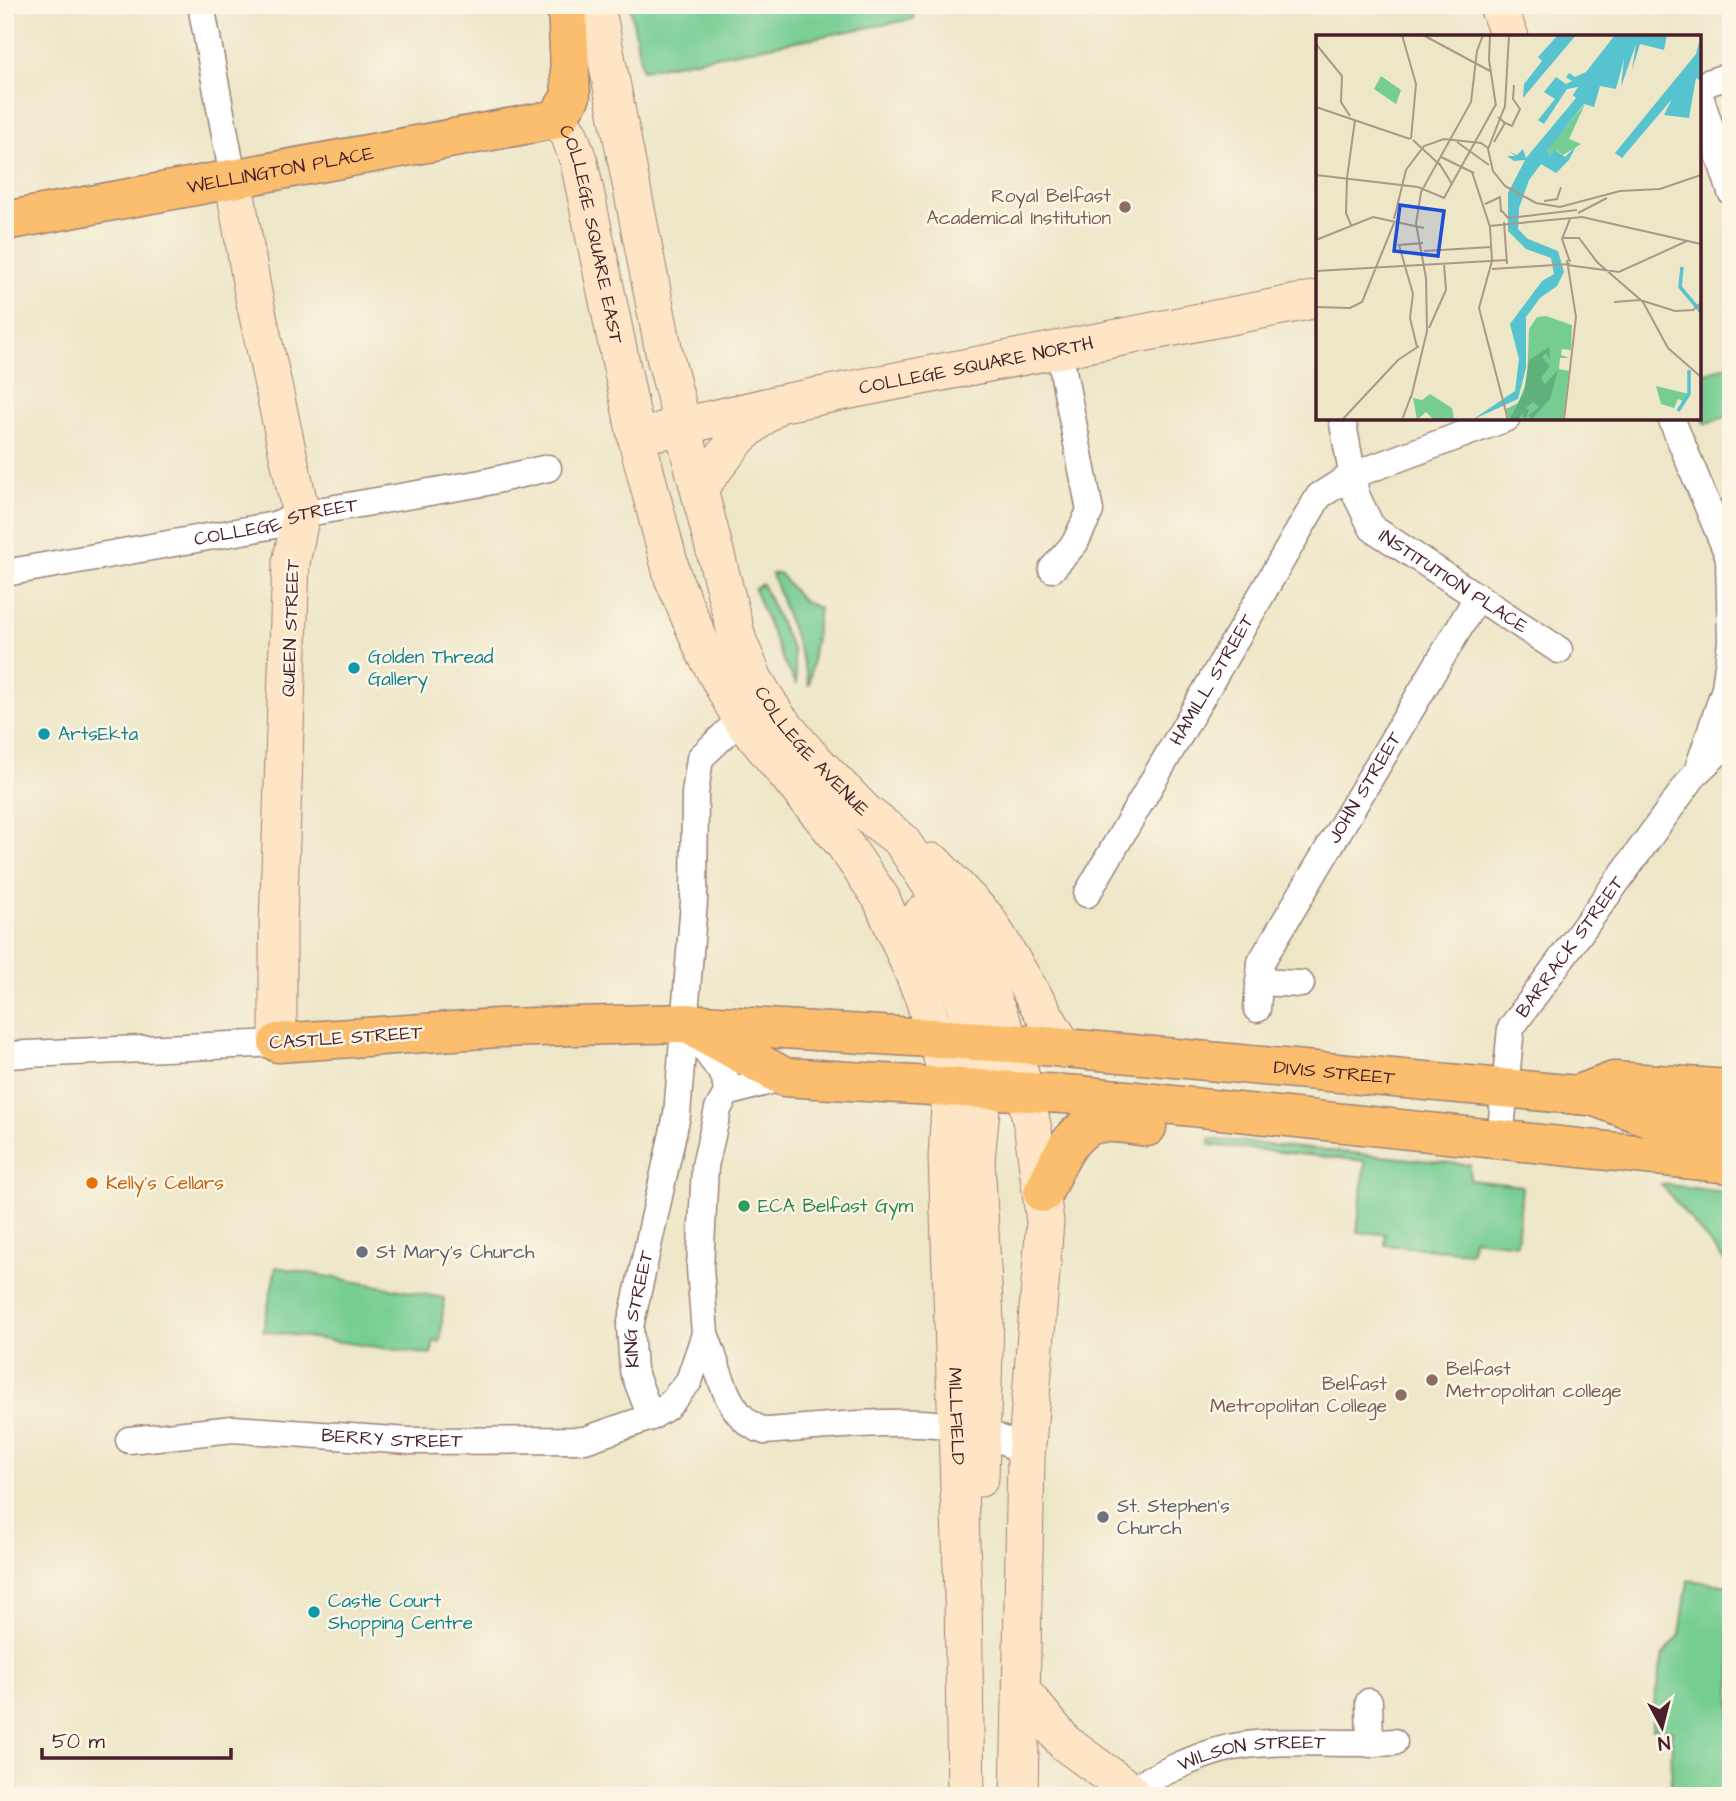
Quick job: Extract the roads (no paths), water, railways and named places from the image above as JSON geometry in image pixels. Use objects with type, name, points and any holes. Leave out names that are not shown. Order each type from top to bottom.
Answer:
[{"type":"main road","name":"COLLEGE SQUARE EAST","points":[[567,5],[571,96],[557,119],[569,134],[579,162],[636,435]]},
{"type":"main road","points":[[596,5],[663,348],[683,424]]},
{"type":"main road","points":[[1497,5],[1509,35]]},
{"type":"main road","name":"WELLINGTON PLACE","points":[[5,221],[557,119]]},
{"type":"main road","name":"QUEEN STREET","points":[[234,180],[253,293],[300,514],[291,563],[278,923],[278,1043]]},
{"type":"main road","name":"COLLEGE SQUARE NORTH","points":[[636,435],[778,404],[1316,299]]},
{"type":"main road","points":[[699,488],[739,437],[778,404]]},
{"type":"main road","name":"COLLEGE AVENUE","points":[[683,424],[726,601],[754,679],[792,736],[866,813],[901,840],[951,918],[976,964],[1011,1044]]},
{"type":"main road","name":"COLLEGE AVENUE","points":[[636,435],[673,578],[705,653],[741,719],[844,844],[881,898],[909,961],[954,1040]]},
{"type":"main road","points":[[866,813],[948,967],[967,1014],[954,1040]]},
{"type":"main road","points":[[901,840],[918,849],[973,901],[1065,1049]]},
{"type":"main road","points":[[686,1023],[784,1077],[1024,1091],[1731,1164]]},
{"type":"main road","name":"CASTLE STREET","points":[[278,1043],[497,1028],[686,1023],[954,1040]]},
{"type":"main road","name":"DIVIS STREET","points":[[954,1040],[1731,1109]]},
{"type":"main road","name":"MILLFIELD","points":[[954,1040],[967,1088],[947,1158],[969,1430],[963,1596],[966,1796]]},
{"type":"main road","points":[[967,1088],[1011,1044],[1024,1091],[1043,1193],[1045,1222],[1026,1458],[1021,1596],[1019,1796]]},
{"type":"main road","points":[[1585,1096],[1614,1081],[1731,1089]]},
{"type":"main road","points":[[1585,1096],[1664,1123],[1731,1130]]},
{"type":"main road","points":[[1043,1193],[1070,1143],[1086,1127],[1100,1123],[1181,1129],[1204,1108]]},
{"type":"main road","points":[[1022,1691],[1065,1743],[1123,1793]]},
{"type":"street","points":[[201,5],[234,180]]},
{"type":"street","points":[[1701,85],[1731,75]]},
{"type":"street","points":[[1701,99],[1731,192]]},
{"type":"street","points":[[1052,569],[1075,543],[1090,511],[1059,350]]},
{"type":"street","name":"INSTITUTION PLACE","points":[[1342,420],[1357,500],[1372,528],[1559,650]]},
{"type":"street","name":"HAMILL STREET","points":[[1087,894],[1297,529],[1319,496],[1351,476],[1502,420]]},
{"type":"street","points":[[1672,420],[1730,568]]},
{"type":"street","name":"COLLEGE STREET","points":[[5,573],[275,525],[300,514],[482,483],[548,468]]},
{"type":"street","name":"BARRACK STREET","points":[[1695,774],[1728,689],[1731,642],[1730,568]]},
{"type":"street","name":"JOHN STREET","points":[[1257,1009],[1261,962],[1280,926],[1478,596]]},
{"type":"street","name":"KING STREET","points":[[651,1417],[633,1370],[630,1327],[677,1115],[694,902],[695,793],[700,758],[741,719]]},
{"type":"street","name":"BARRACK STREET","points":[[1500,1139],[1511,1028],[1695,774],[1731,740]]},
{"type":"street","points":[[1259,982],[1301,985]]},
{"type":"street","points":[[686,1023],[724,1077],[727,1093],[718,1109],[705,1166],[700,1268],[705,1334],[733,1408],[752,1427],[765,1431],[921,1424],[969,1430],[1007,1442],[1026,1458]]},
{"type":"street","name":"CASTLE STREET","points":[[5,1055],[278,1043]]},
{"type":"street","points":[[727,1093],[784,1077]]},
{"type":"street","points":[[651,1417],[667,1407],[689,1381],[705,1334]]},
{"type":"street","name":"BERRY STREET","points":[[129,1440],[233,1429],[410,1441],[585,1440],[651,1417]]},
{"type":"street","name":"WILSON STREET","points":[[1123,1793],[1224,1749],[1266,1744],[1382,1743],[1369,1702]]},
{"type":"place","name":"Royal Belfast Academical Institution","points":[[1125,207]]},
{"type":"place","name":"Golden Thread Gallery","points":[[354,668]]},
{"type":"place","name":"ArtsEkta","points":[[44,734]]},
{"type":"place","name":"Kelly's Cellars","points":[[92,1183]]},
{"type":"place","name":"ECA Belfast Gym","points":[[744,1206]]},
{"type":"place","name":"St Mary's Church","points":[[362,1252]]},
{"type":"place","name":"Belfast Metropolitan college","points":[[1432,1380]]},
{"type":"place","name":"Belfast Metropolitan College","points":[[1401,1395]]},
{"type":"place","name":"St. Stephen's Church","points":[[1103,1517]]},
{"type":"place","name":"Castle Court Shopping Centre","points":[[314,1612]]}]
